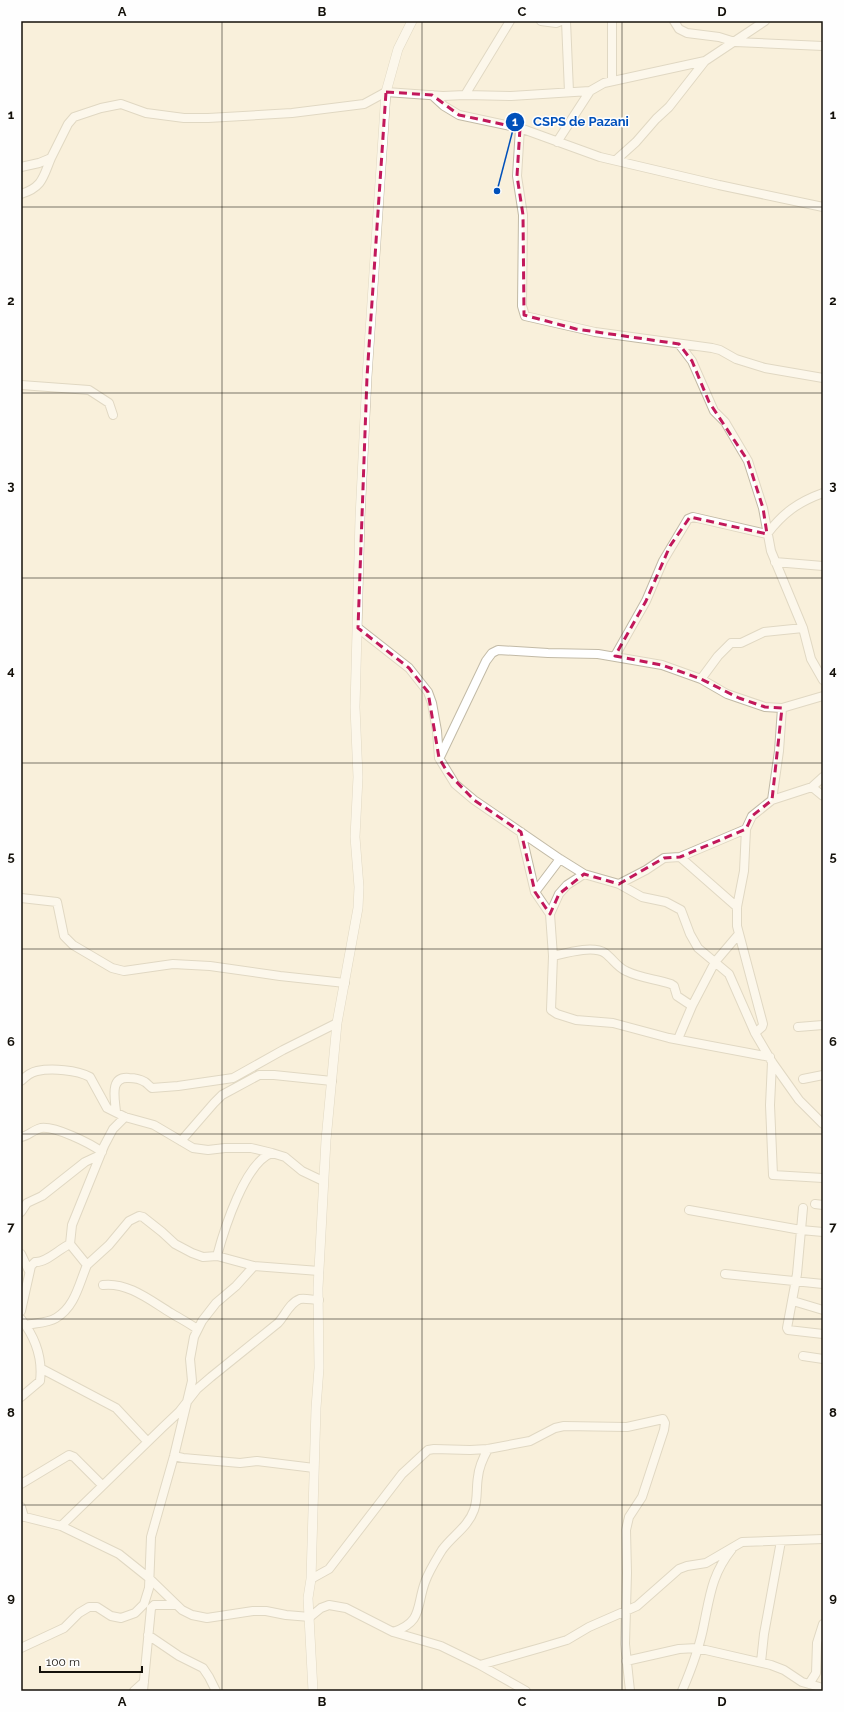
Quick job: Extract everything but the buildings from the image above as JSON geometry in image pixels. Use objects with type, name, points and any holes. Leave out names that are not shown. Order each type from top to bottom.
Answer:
[{"type":"street","points":[[313,1691],[308,1598],[311,1580],[316,1408],[319,1368],[319,1272],[324,1181],[337,1023],[346,983],[358,908],[359,887],[355,837],[358,777],[355,707],[360,518],[367,377],[386,92],[398,49],[412,21]]},
{"type":"street","points":[[465,95],[510,21]]},
{"type":"street","points":[[541,21],[556,23],[561,21]]},
{"type":"street","points":[[566,21],[569,92]]},
{"type":"street","points":[[612,21],[612,81]]},
{"type":"street","points":[[674,21],[679,29],[687,33],[719,37],[735,42],[823,46]]},
{"type":"street","points":[[616,160],[636,142],[673,102],[705,62],[765,21]]},
{"type":"street","points":[[21,194],[36,189],[43,178],[68,124],[74,117],[101,108],[121,104],[146,113],[177,117],[208,118],[292,113],[364,104],[386,92],[443,96],[511,96],[590,91],[604,83],[705,62]]},
{"type":"street","points":[[557,142],[590,91]]},
{"type":"street","points":[[432,95],[444,106],[459,115],[520,128],[600,157],[719,185],[823,207]]},
{"type":"street","points":[[520,128],[517,176],[523,215],[521,269],[522,306],[523,313],[529,318],[576,329],[712,348],[736,359],[764,368],[823,378]]},
{"type":"street","points":[[21,167],[51,158]]},
{"type":"street","points":[[679,344],[692,361],[714,411],[725,422],[746,456],[759,491],[767,534],[775,562],[803,628],[811,659],[823,680]]},
{"type":"street","points":[[21,385],[89,390],[109,403],[113,416]]},
{"type":"street","points":[[767,534],[779,518],[793,508],[823,493]]},
{"type":"street","points":[[615,656],[646,601],[668,551],[688,519],[693,517],[767,534]]},
{"type":"street","points":[[775,562],[823,566]]},
{"type":"street","points":[[358,628],[409,668],[428,692],[432,703],[437,731],[439,758],[455,784],[474,800],[522,832],[560,860],[584,874],[619,884],[642,897],[666,902],[679,908],[683,912],[690,934],[698,948],[729,974],[755,1033],[798,1100],[823,1124]]},
{"type":"street","points":[[701,679],[718,656],[731,643],[741,644],[764,632],[803,628]]},
{"type":"street","points":[[439,758],[486,661],[495,651],[498,650],[548,654],[598,654],[662,665],[701,679],[727,694],[765,707],[782,708],[823,696]]},
{"type":"street","points":[[772,800],[779,751],[782,708]]},
{"type":"street","points":[[755,1033],[762,1027],[763,1024],[738,935],[737,907],[744,871],[746,829],[752,816],[772,800],[812,787],[823,777]]},
{"type":"street","points":[[812,787],[823,796]]},
{"type":"street","points":[[619,884],[646,870],[664,858],[680,857],[746,829]]},
{"type":"street","points":[[522,832],[535,892],[550,914]]},
{"type":"street","points":[[680,857],[737,907]]},
{"type":"street","points":[[535,892],[560,860]]},
{"type":"street","points":[[584,874],[567,885],[559,894],[550,914],[553,956],[551,1010],[557,1014],[586,1022],[612,1023],[638,1031],[771,1059]]},
{"type":"street","points":[[21,898],[57,902],[64,936],[73,945],[118,970],[124,971],[173,964],[210,966],[280,976],[346,983]]},
{"type":"street","points":[[678,1039],[692,1006],[715,962],[738,935]]},
{"type":"street","points":[[553,956],[579,950],[604,953],[626,971],[671,984],[674,986],[677,996],[692,1006]]},
{"type":"street","points":[[116,1112],[114,1090],[115,1084],[123,1077],[138,1079],[146,1082],[152,1088],[234,1078],[283,1050],[337,1023]]},
{"type":"street","points":[[798,1027],[823,1025]]},
{"type":"street","points":[[771,1059],[770,1105],[773,1175],[823,1178]]},
{"type":"street","points":[[21,1081],[36,1071],[68,1070],[85,1074],[90,1077],[107,1108],[125,1117],[154,1125],[181,1141],[201,1150],[246,1148],[286,1157],[302,1171],[324,1181]]},
{"type":"street","points":[[181,1141],[222,1095],[259,1075],[274,1075],[332,1081]]},
{"type":"street","points":[[803,1079],[823,1075]]},
{"type":"street","points":[[87,1266],[70,1244],[72,1225],[101,1153],[113,1130],[125,1117]]},
{"type":"street","points":[[21,1137],[36,1129],[49,1128],[92,1145],[101,1153]]},
{"type":"street","points":[[21,1212],[27,1203],[42,1196],[86,1162],[101,1153]]},
{"type":"street","points":[[217,1256],[230,1216],[244,1185],[259,1161],[272,1153]]},
{"type":"street","points":[[803,1208],[796,1281],[788,1330],[823,1334]]},
{"type":"street","points":[[689,1210],[801,1230],[823,1232]]},
{"type":"street","points":[[21,1397],[40,1381],[42,1369],[40,1354],[34,1339],[23,1322],[55,1319],[64,1312],[71,1304],[78,1290],[87,1266],[109,1245],[129,1221],[139,1216],[148,1220],[180,1248],[192,1254],[203,1257],[217,1256],[254,1266],[319,1272]]},
{"type":"street","points":[[21,1311],[31,1266],[34,1262],[41,1263],[52,1254],[70,1244]]},
{"type":"street","points":[[21,1254],[29,1271]]},
{"type":"street","points":[[21,1648],[60,1630],[79,1613],[89,1607],[97,1607],[116,1618],[127,1617],[144,1604],[149,1578],[152,1537],[187,1401],[192,1376],[191,1352],[197,1329],[216,1303],[236,1286],[254,1266]]},
{"type":"street","points":[[725,1274],[823,1284]]},
{"type":"street","points":[[103,1285],[110,1284],[135,1292],[155,1302],[197,1329]]},
{"type":"street","points":[[62,1526],[147,1441],[172,1420],[187,1401],[211,1377],[278,1323],[286,1311],[296,1302],[300,1299],[319,1300]]},
{"type":"street","points":[[793,1301],[823,1310]]},
{"type":"street","points":[[803,1356],[823,1359]]},
{"type":"street","points":[[42,1369],[116,1408],[147,1441]]},
{"type":"street","points":[[311,1580],[329,1569],[402,1474],[424,1453],[434,1449],[470,1450],[488,1448],[530,1440],[555,1428],[564,1426],[614,1428],[627,1427],[661,1419],[665,1421],[664,1430],[642,1497],[629,1517],[626,1530],[627,1574],[625,1644],[630,1691]]},
{"type":"street","points":[[392,1632],[402,1629],[412,1621],[419,1609],[423,1586],[443,1549],[471,1518],[477,1497],[479,1469],[488,1448]]},
{"type":"street","points":[[21,1484],[69,1455],[74,1457],[102,1485]]},
{"type":"street","points":[[174,1456],[240,1463],[257,1461],[314,1468]]},
{"type":"street","points":[[21,1507],[23,1516],[62,1526],[119,1554],[149,1578],[182,1610],[199,1617],[207,1618],[253,1611],[266,1611],[286,1615],[310,1617],[316,1614],[321,1608],[329,1605],[346,1608],[392,1632],[441,1646],[480,1665],[526,1691]]},
{"type":"street","points":[[480,1665],[566,1640],[589,1627],[625,1611],[648,1597],[679,1569],[714,1559],[736,1544],[748,1541],[823,1539]]},
{"type":"street","points":[[761,1662],[764,1634],[781,1541]]},
{"type":"street","points":[[682,1691],[691,1671],[704,1624],[710,1589],[727,1555],[736,1544]]},
{"type":"street","points":[[143,1691],[150,1611],[152,1606],[176,1605]]},
{"type":"street","points":[[809,1684],[816,1672],[817,1643],[823,1624]]},
{"type":"street","points":[[148,1635],[179,1656],[203,1668],[216,1691]]},
{"type":"street","points":[[626,1662],[679,1649],[697,1648],[761,1662],[784,1670],[802,1682],[823,1688]]},
{"type":"street","points":[[134,1691],[144,1682]]},
{"type":"highlighted area","points":[[386,92],[432,95],[459,115],[520,128],[517,176],[523,215],[524,315],[576,329],[679,344],[692,361],[709,402],[748,461],[763,508],[767,534],[690,517],[670,546],[646,601],[615,656],[662,665],[701,679],[739,698],[765,707],[782,708],[772,800],[752,816],[746,829],[680,857],[664,858],[619,884],[584,874],[559,894],[550,914],[535,892],[521,832],[474,800],[448,773],[439,758],[428,692],[409,668],[358,628],[367,377]]},
{"type":"place","name":"CSPS de Pazani","points":[[497,191]]}]
